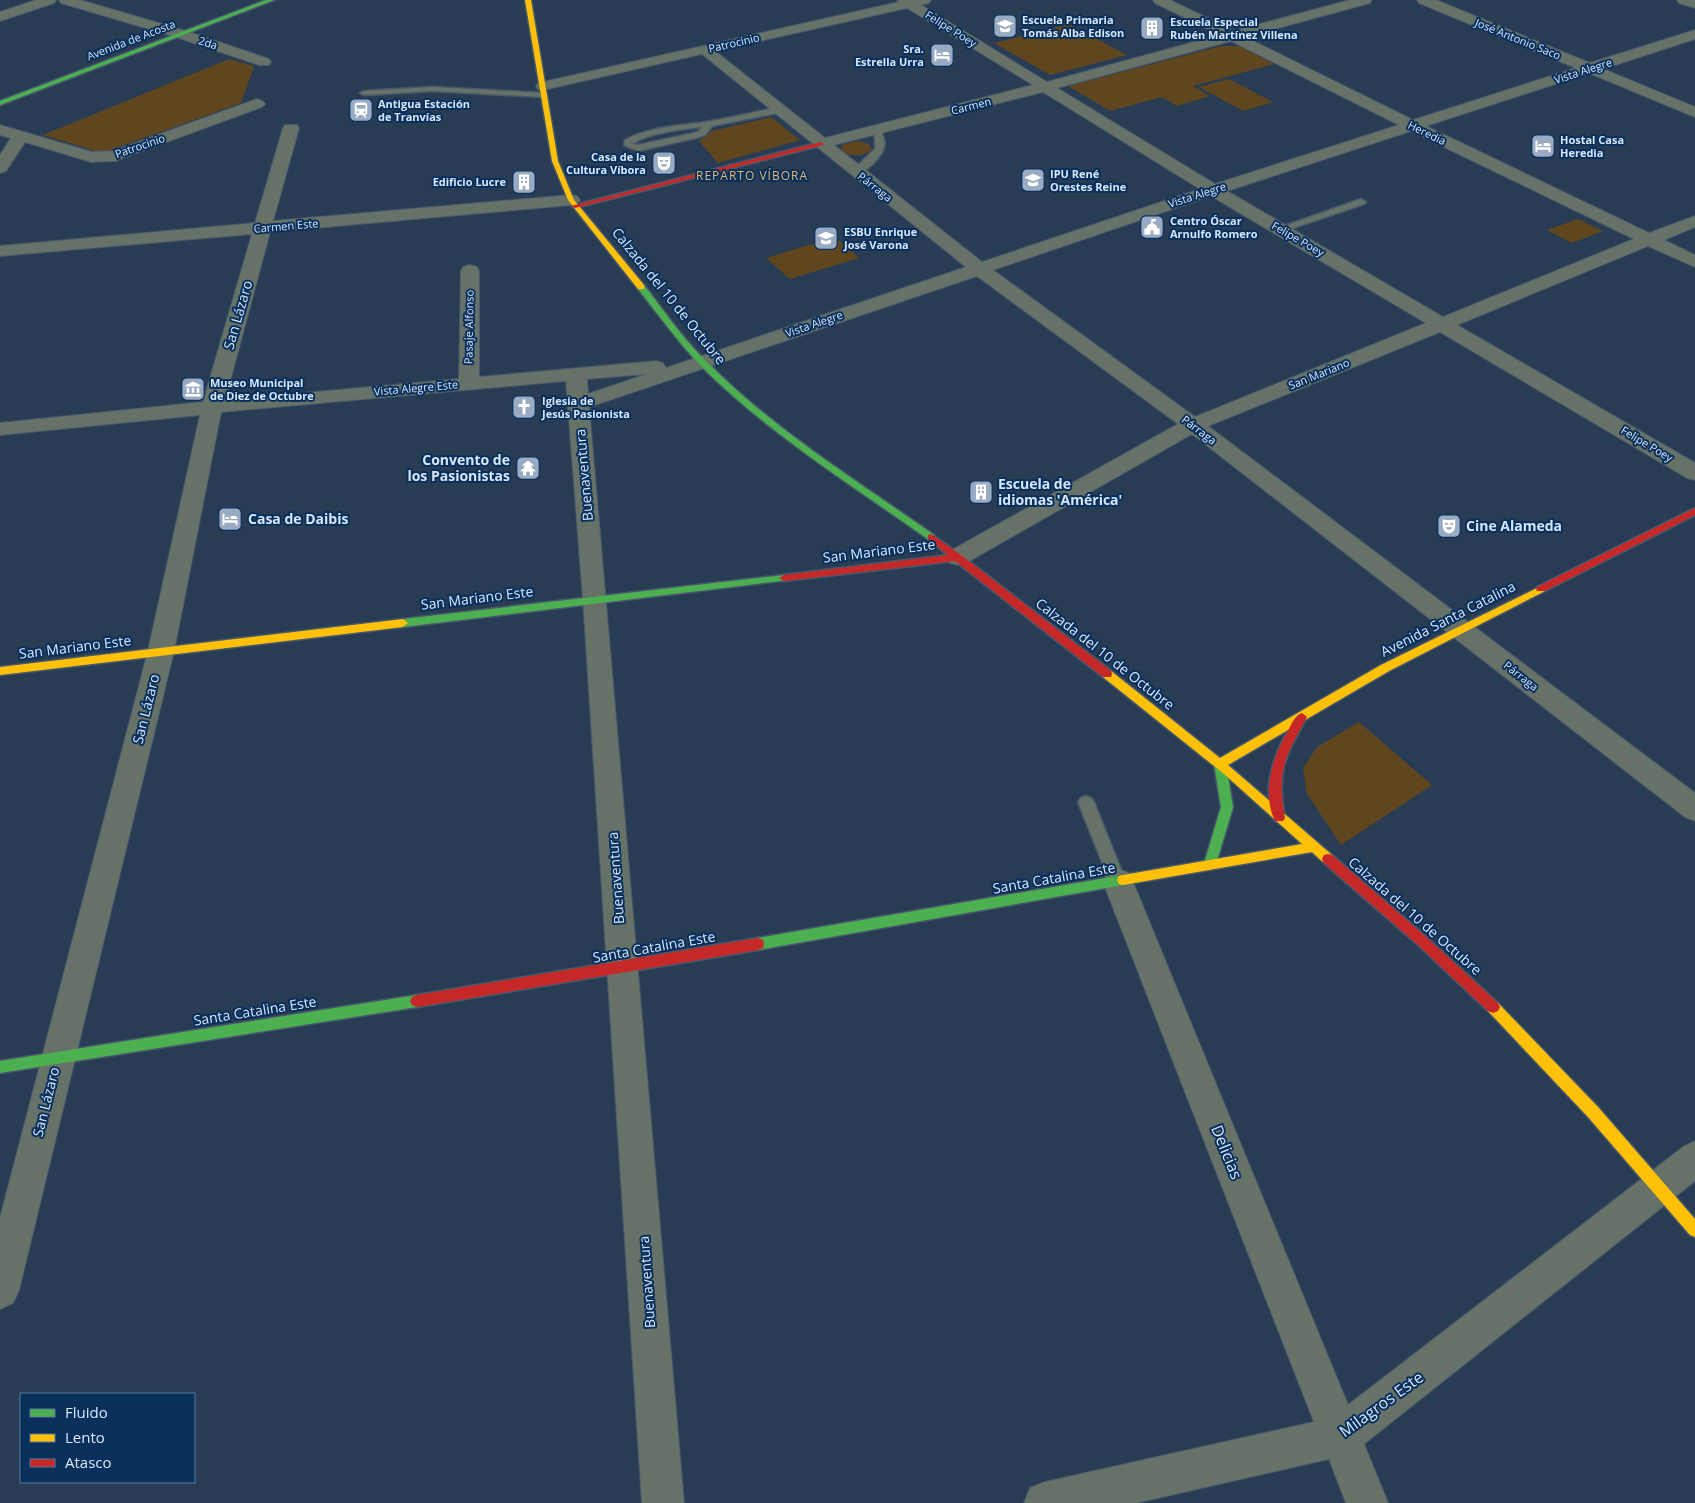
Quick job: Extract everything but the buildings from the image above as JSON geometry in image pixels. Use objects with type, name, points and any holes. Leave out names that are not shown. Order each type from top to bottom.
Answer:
[{"type":"main road","name":"Avenida de Acosta","points":[[0,103],[271,0]]},
{"type":"main road","name":"Calzada del 10 de Octubre","points":[[528,0],[558,171],[573,203],[702,363],[718,379],[774,426],[958,557],[1220,764],[1312,847],[1394,914],[1483,996],[1550,1064],[1695,1230]]},
{"type":"main road","name":"Carmen","points":[[573,203],[821,144]]},
{"type":"main road","name":"Avenida Santa Catalina","points":[[1220,764],[1385,668],[1695,511]]},
{"type":"main road","name":"San Mariano Este","points":[[0,671],[958,557]]},
{"type":"main road","points":[[1279,818],[1273,798],[1272,783],[1275,766],[1291,733],[1303,715]]},
{"type":"main road","points":[[1210,864],[1227,807],[1220,764]]},
{"type":"main road","name":"Santa Catalina Este","points":[[0,1067],[623,968],[1312,847]]},
{"type":"street","points":[[0,17],[49,0]]},
{"type":"street","name":"2da","points":[[66,0],[181,34],[264,62]]},
{"type":"street","name":"Heredia","points":[[1160,0],[1413,126],[1695,262]]},
{"type":"street","name":"Carmen","points":[[821,144],[1044,87],[1365,0]]},
{"type":"street","name":"José Antonio Saco","points":[[1424,0],[1695,112]]},
{"type":"street","points":[[1684,0],[1695,4]]},
{"type":"street","name":"Patrocinio","points":[[543,90],[913,1]]},
{"type":"street","name":"Felipe Poey","points":[[913,1],[1044,87],[1213,190],[1695,473]]},
{"type":"street","name":"Vista Alegre","points":[[702,363],[1213,190],[1695,34]]},
{"type":"street","name":"Párraga","points":[[704,50],[978,268],[1193,425],[1695,809]]},
{"type":"street","name":"Patrocinio","points":[[0,130],[92,157],[115,156],[257,104]]},
{"type":"street","name":"San Lázaro","points":[[0,1290],[161,651],[212,407],[291,128]]},
{"type":"street","points":[[0,168],[20,136]]},
{"type":"street","name":"Carmen Este","points":[[0,251],[573,203]]},
{"type":"street","name":"San Mariano","points":[[958,557],[1193,425],[1695,221]]},
{"type":"street","name":"Pasaje Alfonso","points":[[469,383],[470,271]]},
{"type":"street","points":[[578,404],[702,363]]},
{"type":"street","name":"Vista Alegre Este","points":[[0,429],[212,407],[702,363]]},
{"type":"street","name":"Buenaventura","points":[[576,374],[595,599],[663,1503]]},
{"type":"street","name":"Delicias","points":[[1118,882],[1367,1503]]},
{"type":"street","name":"Milagros Este","points":[[1045,1503],[1341,1436],[1695,1159]]},
{"type":"lane","points":[[364,93],[433,89],[543,90]]},
{"type":"lane","points":[[709,124],[702,133],[696,135],[638,148],[628,145],[628,142],[637,137],[685,126],[709,124],[779,110]]},
{"type":"lane","points":[[856,172],[881,150],[882,144],[876,130]]},
{"type":"lane","points":[[1281,229],[1361,202]]},
{"type":"lane","name":"Delicias","points":[[1086,802],[1118,882]]},
{"type":"shaded area","points":[[1069,24],[1127,55],[1050,75],[994,43]]},
{"type":"shaded area","points":[[1221,46],[1239,46],[1274,64],[1193,86],[1210,96],[1177,106],[1162,97],[1110,111],[1068,86]]},
{"type":"shaded area","points":[[229,59],[254,66],[241,103],[102,153],[43,135]]},
{"type":"shaded area","points":[[1229,79],[1273,102],[1243,111],[1199,87]]},
{"type":"shaded area","points":[[771,117],[800,140],[718,163],[699,141],[712,131]]},
{"type":"shaded area","points":[[857,141],[869,144],[872,150],[865,154],[856,155],[841,151],[842,145]]},
{"type":"shaded area","points":[[1578,219],[1603,231],[1572,243],[1547,230]]},
{"type":"shaded area","points":[[835,237],[859,258],[790,279],[766,258]]},
{"type":"shaded area","points":[[1359,722],[1432,785],[1341,845],[1307,794],[1303,768],[1317,747]]},
{"type":"traffic: fast","points":[[0,103],[271,0]]},
{"type":"traffic: fast","points":[[641,287],[687,346],[730,389],[785,434],[931,537]]},
{"type":"traffic: fast","points":[[403,623],[784,578]]},
{"type":"traffic: fast","points":[[1210,864],[1227,807],[1220,764]]},
{"type":"traffic: fast","points":[[758,944],[1123,880]]},
{"type":"traffic: fast","points":[[0,1067],[417,1001]]},
{"type":"traffic: slow","points":[[528,0],[555,161],[571,200],[641,287]]},
{"type":"traffic: slow","points":[[1220,764],[1385,668],[1541,589]]},
{"type":"traffic: slow","points":[[0,671],[403,623]]},
{"type":"traffic: slow","points":[[1107,674],[1228,771],[1328,859]]},
{"type":"traffic: slow","points":[[1123,880],[1312,847]]},
{"type":"traffic: slow","points":[[1493,1007],[1593,1112],[1695,1230]]},
{"type":"traffic: jam","points":[[575,206],[821,144]]},
{"type":"traffic: jam","points":[[1541,589],[1695,511]]},
{"type":"traffic: jam","points":[[931,537],[1107,674]]},
{"type":"traffic: jam","points":[[784,578],[958,557]]},
{"type":"traffic: jam","points":[[1279,818],[1275,789],[1278,764],[1287,742],[1302,717]]},
{"type":"traffic: jam","points":[[1328,859],[1421,940],[1493,1007]]},
{"type":"traffic: jam","points":[[417,1001],[758,944]]},
{"type":"place","name":"Escuela Primaria Tomás Alba Edison","points":[[1005,26]]},
{"type":"place","name":"Escuela Especial Rubén Martínez Villena","points":[[1152,28]]},
{"type":"place","name":"Sra. Estrella Urra","points":[[942,55]]},
{"type":"place","name":"Antigua Estación de Tranvías","points":[[361,110]]},
{"type":"place","name":"Hostal Casa Heredia","points":[[1543,146]]},
{"type":"place","name":"Casa de la Cultura Víbora","points":[[664,163]]},
{"type":"place","name":"IPU René Orestes Reine","points":[[1033,180]]},
{"type":"place","name":"Edificio Lucre","points":[[524,182]]},
{"type":"place","name":"Centro Óscar Arnulfo Romero","points":[[1152,227]]},
{"type":"place","name":"ESBU Enrique José Varona","points":[[826,238]]},
{"type":"place","name":"Museo Municipal de Diez de Octubre","points":[[193,389]]},
{"type":"place","name":"Iglesia de Jesús Pasionista","points":[[524,407]]},
{"type":"place","name":"Convento de los Pasionistas","points":[[528,468]]},
{"type":"place","name":"Escuela de idiomas 'América'","points":[[981,492]]},
{"type":"place","name":"Casa de Daibis","points":[[230,519]]},
{"type":"place","name":"Cine Alameda","points":[[1449,526]]},
{"type":"district","name":"REPARTO VÍBORA","points":[[752,176]]}]
